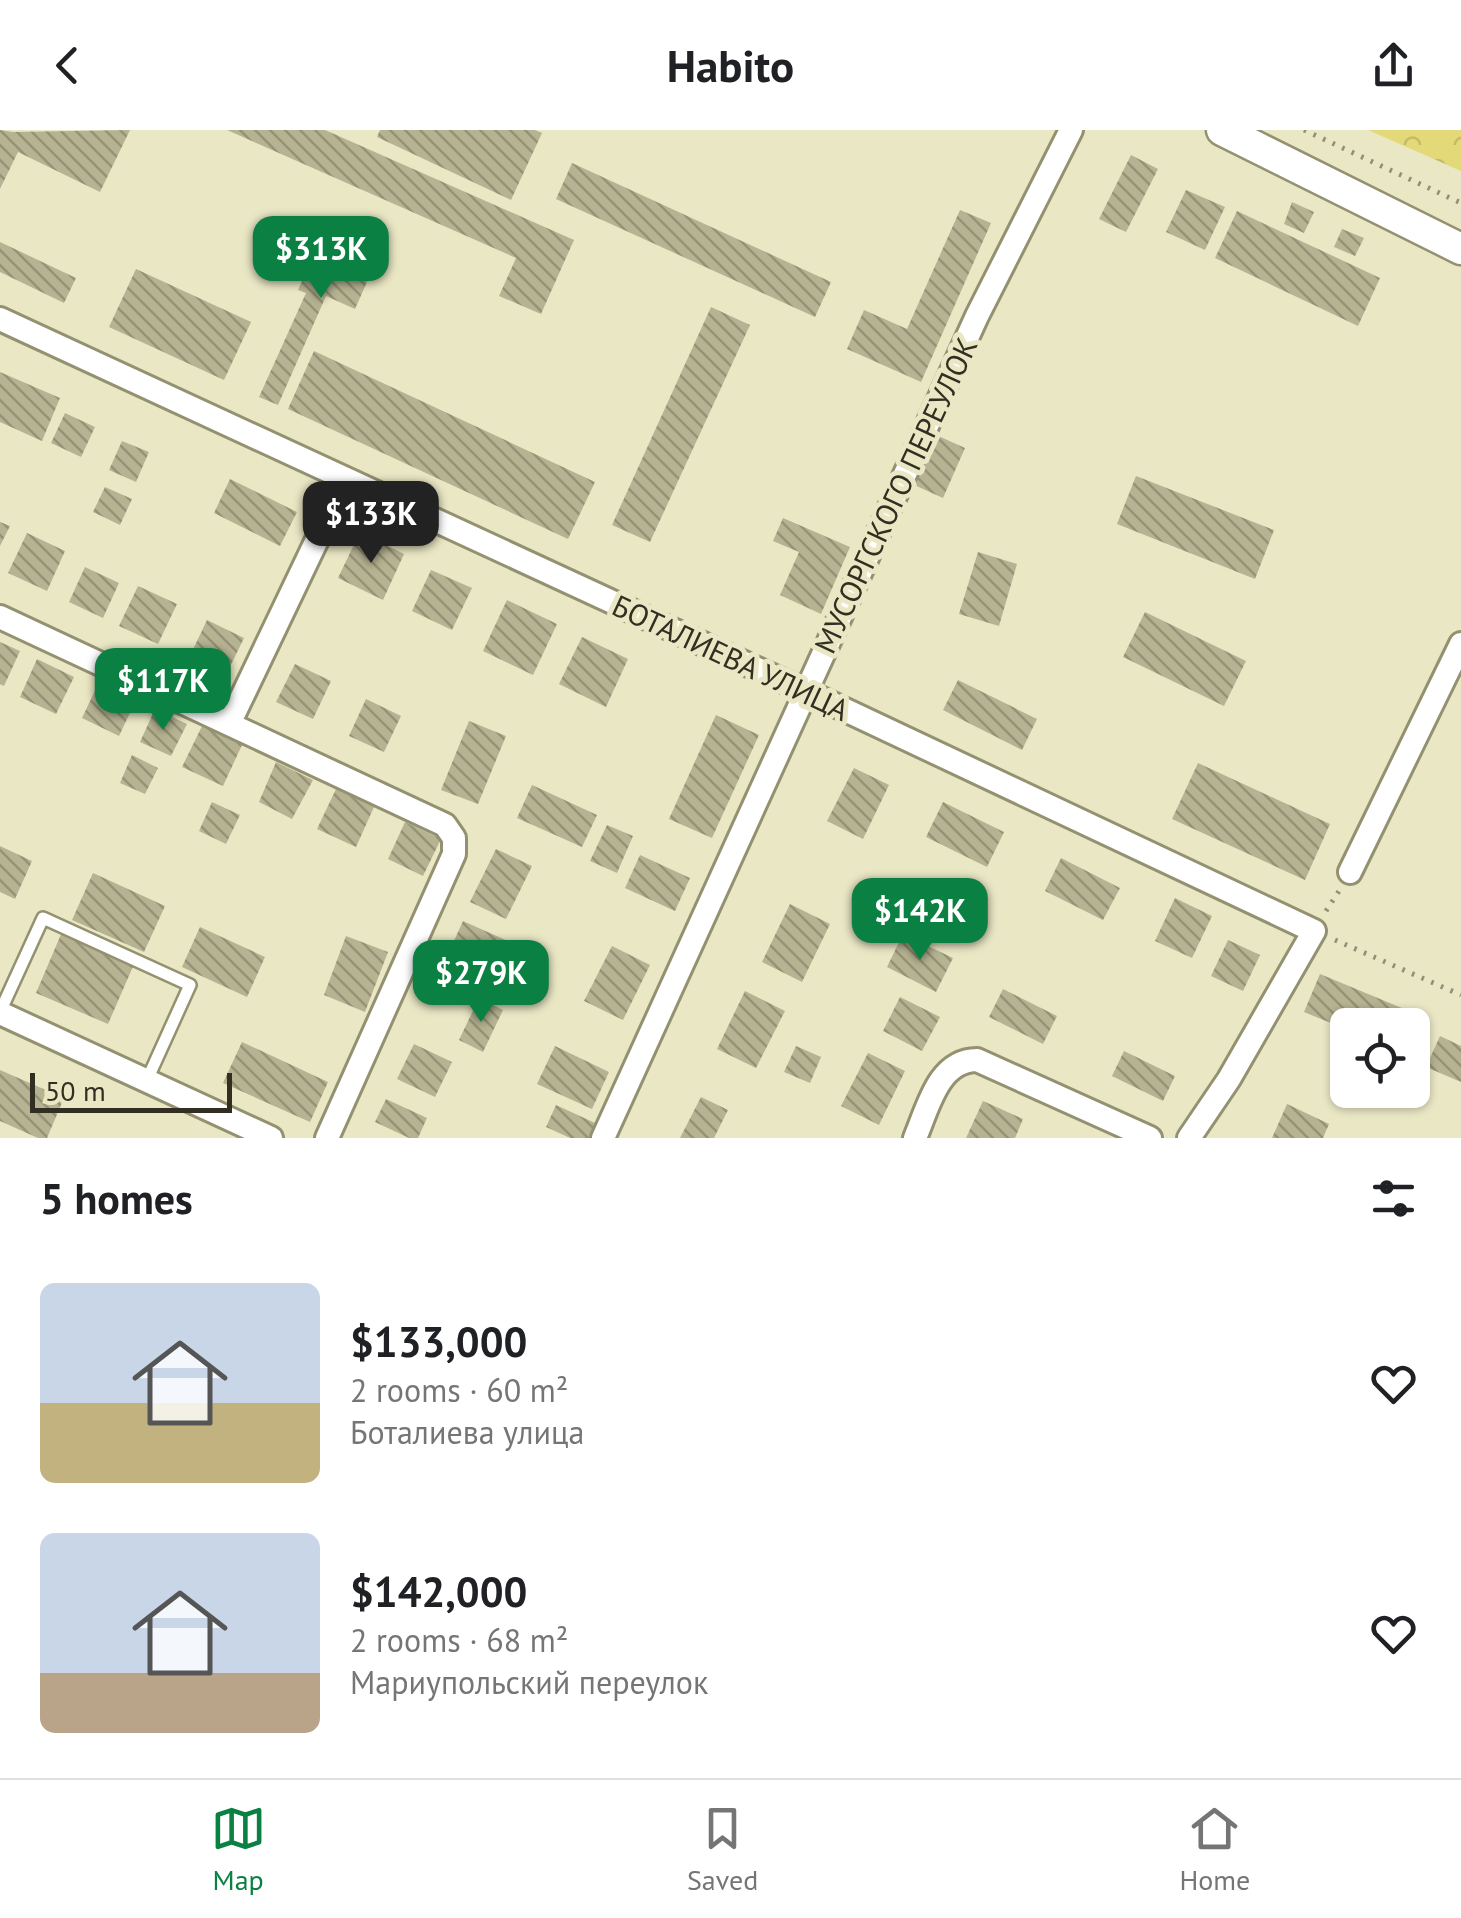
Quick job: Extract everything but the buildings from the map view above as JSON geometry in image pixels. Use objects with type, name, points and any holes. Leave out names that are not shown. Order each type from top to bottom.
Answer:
[{"type":"street","name":"МУСОРГСКОГО ПЕРЕУЛОК","points":[[604,1138],[976,316],[1072,130]]},
{"type":"street","points":[[1222,130],[1461,249]]},
{"type":"street","name":"БОТАЛИЕВА УЛИЦА","points":[[0,319],[1314,931]]},
{"type":"street","points":[[229,724],[346,478]]},
{"type":"street","points":[[0,617],[445,824],[454,838],[454,854],[327,1138]]},
{"type":"street","points":[[1350,872],[1461,644]]},
{"type":"street","points":[[1189,1138],[1229,1080],[1314,931]]},
{"type":"street","points":[[0,1013],[271,1138]]},
{"type":"street","points":[[915,1138],[944,1074],[964,1060],[977,1060],[1150,1138]]},
{"type":"lane","points":[[0,1013],[43,918],[190,986],[147,1080]]},
{"type":"path","points":[[1304,130],[1461,202]]},
{"type":"path","points":[[1350,872],[1314,931],[1461,995]]},
{"type":"green space","points":[[1368,130],[1461,130],[1461,171]]}]
